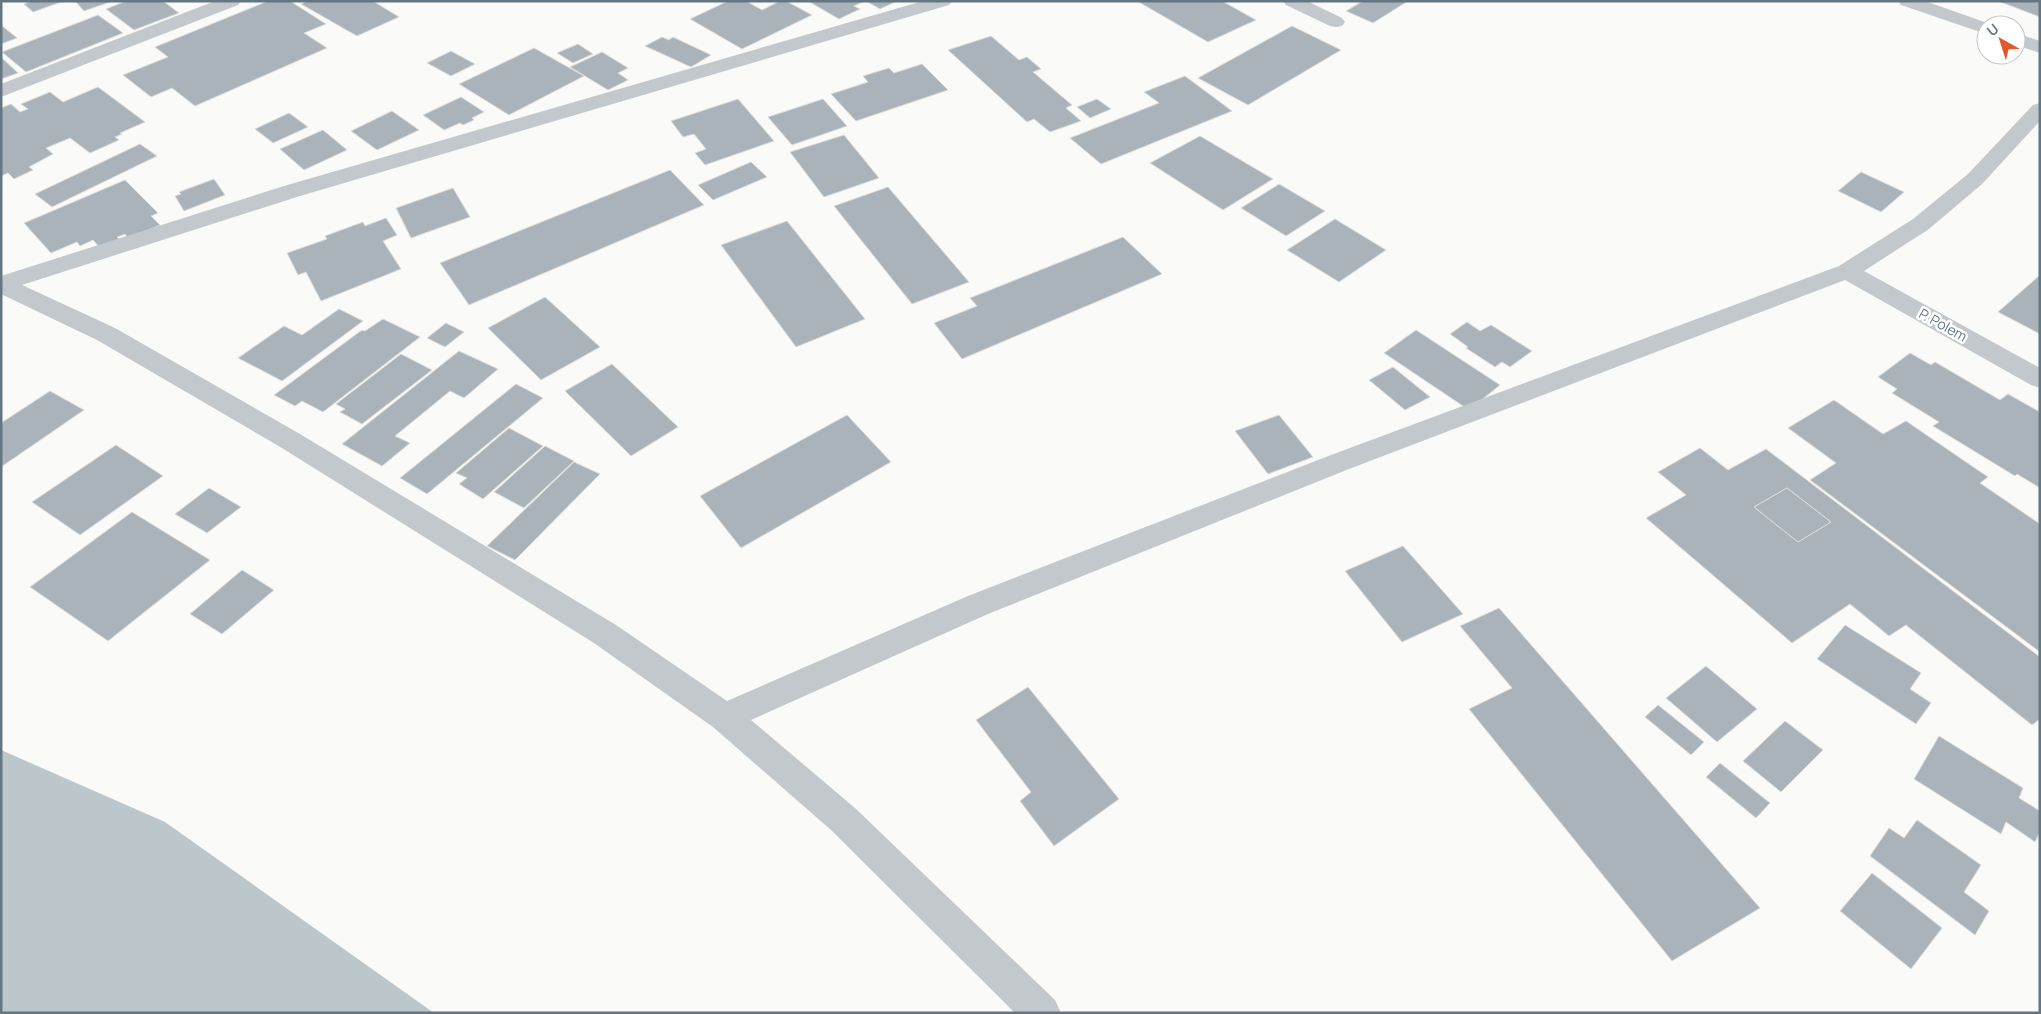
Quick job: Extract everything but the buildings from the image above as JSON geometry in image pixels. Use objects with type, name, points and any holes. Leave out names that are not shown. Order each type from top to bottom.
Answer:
[{"type":"street","points":[[188,1],[206,11]]},
{"type":"street","points":[[1,90],[232,1]]},
{"type":"street","points":[[1,284],[292,191],[943,1]]},
{"type":"street","points":[[1292,1],[1336,22]]},
{"type":"street","points":[[1907,1],[1976,25]]},
{"type":"street","points":[[2026,42],[2040,47]]},
{"type":"street","points":[[724,717],[978,605],[1340,462],[1847,271],[1921,224],[1975,179],[2040,109]]},
{"type":"street","name":"P. Polem","points":[[1847,271],[2040,379]]},
{"type":"street","points":[[1,284],[106,334],[291,441],[605,634],[724,717],[843,819],[1042,1013]]},
{"type":"shaded area","points":[[1,750],[165,822],[434,1013],[1,1013]]}]
